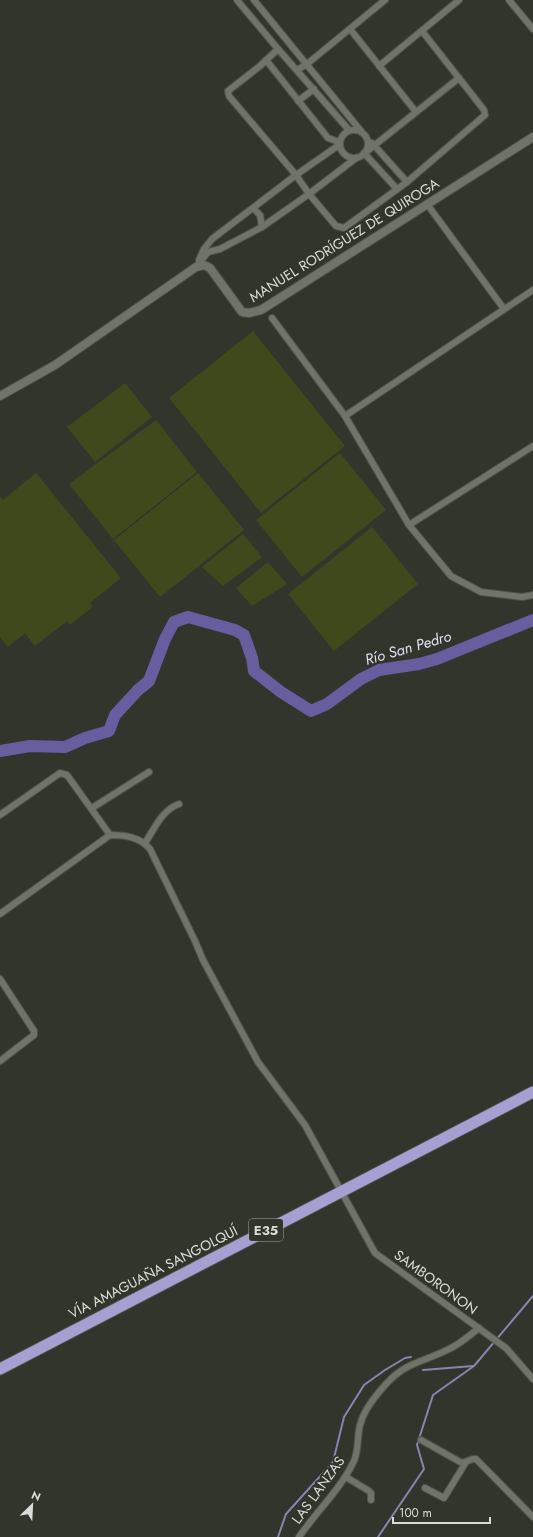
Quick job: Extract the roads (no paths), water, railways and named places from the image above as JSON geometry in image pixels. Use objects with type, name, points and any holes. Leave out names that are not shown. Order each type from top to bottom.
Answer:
[{"type":"highway","name":"VÍA AMAGUAÑA SANGOLQUÍ","points":[[0,1369],[533,1092]]},
{"type":"street","points":[[237,0],[268,38],[349,130]]},
{"type":"street","points":[[254,0],[361,132],[407,182]]},
{"type":"street","points":[[297,70],[307,64],[350,30],[385,0]]},
{"type":"street","points":[[379,66],[459,0]]},
{"type":"street","points":[[509,0],[533,29]]},
{"type":"street","points":[[268,38],[278,29]]},
{"type":"street","points":[[350,30],[416,112]]},
{"type":"street","points":[[278,49],[233,86],[228,92],[229,96],[296,175],[309,194],[336,226],[344,228],[407,182],[485,115],[484,110],[422,31]]},
{"type":"street","points":[[266,60],[328,138],[339,144]]},
{"type":"street","points":[[0,396],[56,366],[196,267],[208,252],[220,249],[262,226],[309,194],[356,158],[365,153],[459,78]]},
{"type":"street","points":[[298,101],[314,89]]},
{"type":"street","points":[[356,158],[345,155],[340,149],[339,144],[342,135],[349,130],[361,132]]},
{"type":"street","name":"MANUEL RODRÍGUEZ DE QUIROGA","points":[[196,267],[204,265],[210,268],[242,312],[254,312],[261,310],[533,137]]},
{"type":"street","points":[[365,153],[368,143],[367,139]]},
{"type":"street","points":[[196,267],[204,249],[212,239],[339,144]]},
{"type":"street","points":[[365,153],[397,189]]},
{"type":"street","points":[[428,204],[504,309]]},
{"type":"street","points":[[253,208],[260,215],[262,226]]},
{"type":"street","points":[[345,416],[533,290]]},
{"type":"street","points":[[272,318],[345,416],[409,525],[451,576],[481,592],[499,596],[522,597],[533,595]]},
{"type":"street","points":[[409,525],[533,446]]},
{"type":"street","points":[[92,808],[149,772]]},
{"type":"street","points":[[0,815],[60,773],[67,775],[110,835]]},
{"type":"street","points":[[0,914],[110,835],[123,835],[139,839],[145,843],[164,814],[171,807],[180,804]]},
{"type":"street","name":"SAMBORONON","points":[[145,843],[150,849],[209,972],[258,1062],[305,1124],[369,1244],[375,1252],[506,1348],[533,1379]]},
{"type":"street","points":[[0,979],[34,1031],[34,1035],[0,1061]]},
{"type":"street","name":"LAS LANZAS","points":[[300,1537],[346,1477],[357,1455],[361,1421],[366,1410],[386,1384],[399,1372],[414,1363],[448,1350],[482,1329]]},
{"type":"street","points":[[421,1440],[462,1463],[476,1459],[533,1517]]},
{"type":"street","points":[[425,1488],[444,1498],[466,1462]]},
{"type":"street","points":[[346,1477],[369,1491],[371,1493],[371,1500]]},
{"type":"waterway","name":"Río San Pedro","points":[[0,751],[30,746],[65,747],[85,738],[109,731],[115,715],[138,690],[149,681],[165,639],[174,622],[188,617],[235,630],[244,635],[252,658],[254,671],[281,692],[311,711],[327,704],[361,679],[379,670],[419,664],[437,659],[533,620]]},
{"type":"waterway","points":[[378,1537],[424,1469],[417,1445],[433,1395],[474,1366],[533,1296]]},
{"type":"waterway","points":[[278,1537],[286,1514],[333,1462],[344,1417],[364,1385],[405,1358],[411,1357]]},
{"type":"waterway","points":[[423,1370],[473,1366]]}]
